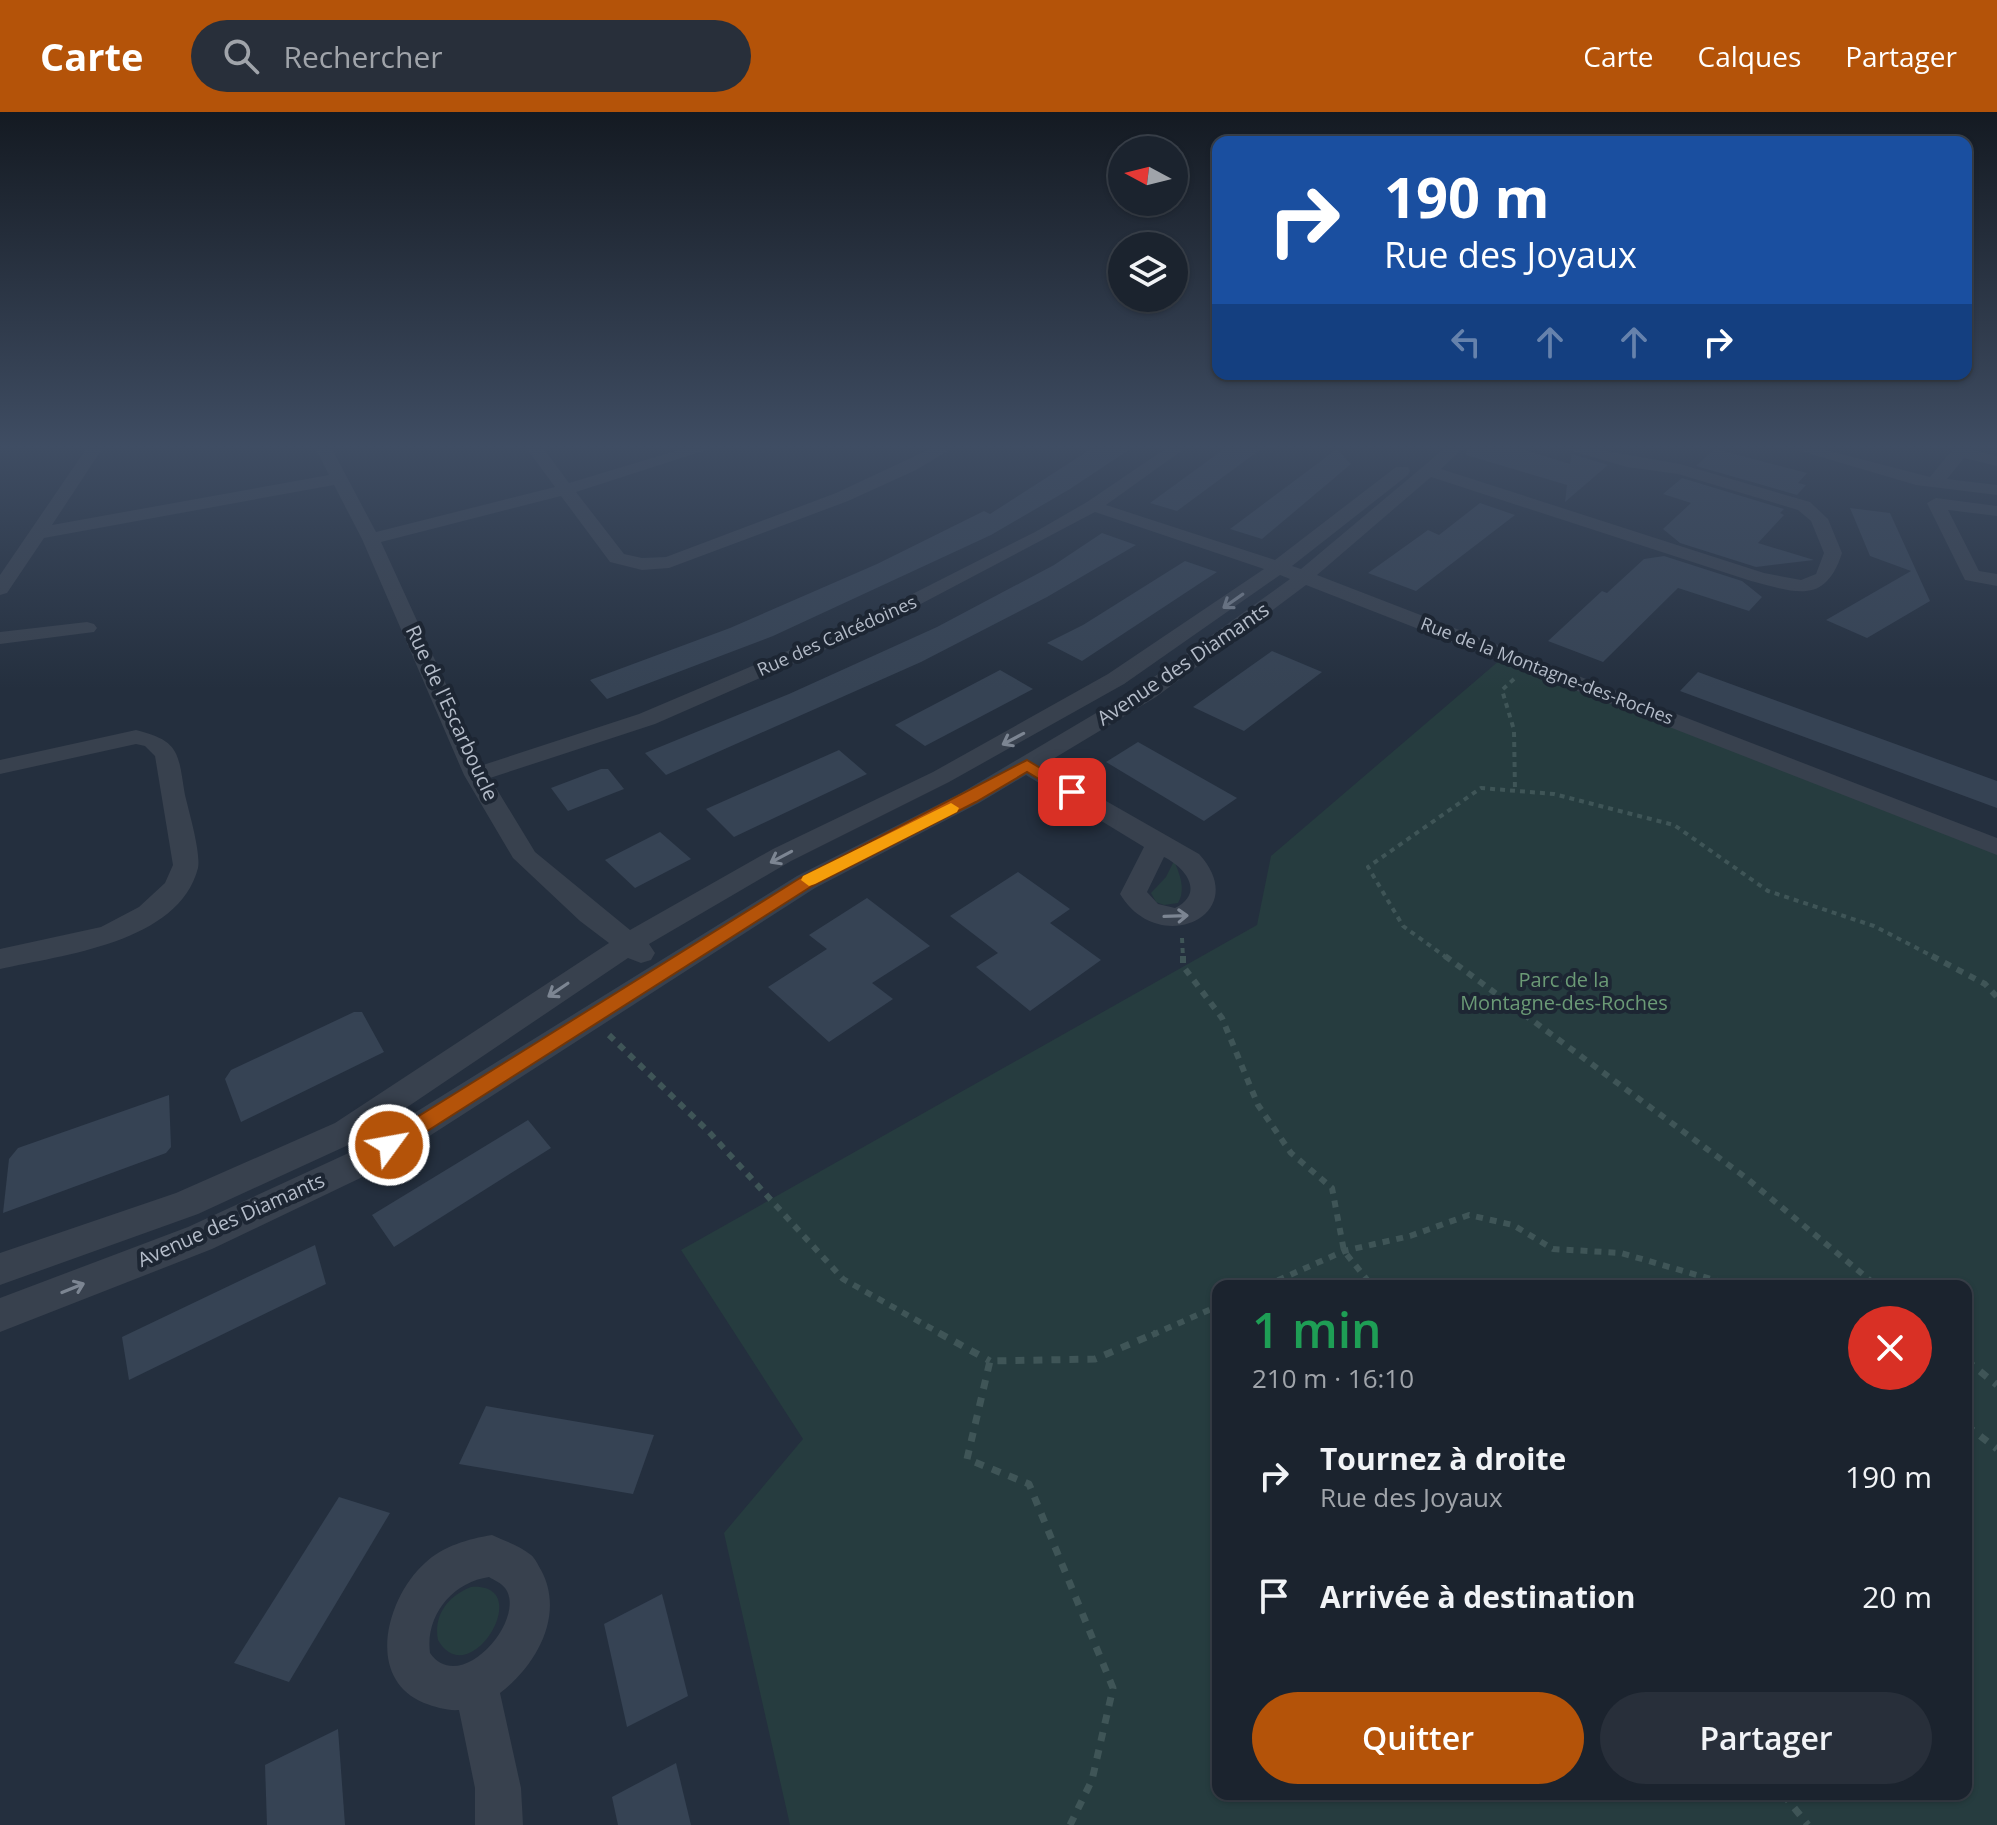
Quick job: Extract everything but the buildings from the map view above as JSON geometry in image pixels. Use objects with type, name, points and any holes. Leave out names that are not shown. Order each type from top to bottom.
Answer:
[{"type":"street","points":[[0,589],[42,529]]},
{"type":"street","points":[[39,533],[61,529]]},
{"type":"street","name":"Rue de l'Escarboucle","points":[[365,529],[476,775],[526,858],[589,914],[665,970]]},
{"type":"street","points":[[371,539],[411,529]]},
{"type":"street","points":[[594,529],[617,558],[656,564],[758,529]]},
{"type":"street","name":"Rue des Calcédoines","points":[[476,775],[647,719],[858,628],[964,577],[1051,529]]},
{"type":"street","name":"Rue de la Montagne-des-Roches","points":[[1163,529],[1305,577],[1997,847]]},
{"type":"street","name":"Avenue des Diamants","points":[[0,1269],[186,1204],[346,1132],[628,944],[782,855],[1036,726],[1178,640],[1331,529]]},
{"type":"street","name":"Avenue des Diamants","points":[[0,1315],[200,1238],[364,1161],[806,882],[970,798],[1148,692],[1305,577],[1356,529]]},
{"type":"street","points":[[1622,529],[1758,577],[1794,584],[1810,584],[1825,575],[1833,553],[1823,529]]},
{"type":"street","points":[[1949,529],[1972,576],[1997,580]]},
{"type":"street","points":[[0,638],[87,628]]},
{"type":"street","points":[[0,767],[136,737],[153,741],[166,754],[186,865],[176,888],[148,914],[108,935],[0,959]]},
{"type":"street","points":[[1027,765],[1141,833],[1157,846],[1190,860],[1202,875],[1204,887],[1199,906],[1190,915],[1174,918],[1154,915],[1141,906],[1133,894],[1157,846]]},
{"type":"street","points":[[476,1683],[498,1788],[499,1825]]},
{"type":"path","points":[[1515,791],[1514,730],[1502,690],[1531,664]]},
{"type":"path","points":[[1870,1280],[1745,1177],[1403,926],[1368,867],[1481,788],[1554,794],[1674,825],[1768,891],[1874,926],[1985,984],[1997,997]]},
{"type":"path","points":[[1174,918],[1183,942],[1183,966],[1222,1018],[1258,1105],[1291,1153],[1332,1188],[1344,1251],[1367,1280]]},
{"type":"path","points":[[591,1017],[709,1132],[843,1279],[990,1361],[1095,1359],[1212,1309]]},
{"type":"path","points":[[1279,1280],[1344,1251],[1410,1236],[1469,1215],[1513,1225],[1553,1249],[1621,1253],[1714,1280]]},
{"type":"path","points":[[990,1361],[967,1459],[1029,1484],[1113,1688],[1092,1780],[1070,1825]]},
{"type":"path","points":[[1972,1365],[1997,1385]]},
{"type":"path","points":[[1972,1430],[1997,1449]]},
{"type":"path","points":[[1788,1800],[1808,1825]]},
{"type":"green space","name":"Parc de la Montagne-des-Roches","points":[[1507,654],[1997,847],[1997,1825],[790,1825],[724,1533],[803,1439],[681,1250],[1257,925],[1271,856]]},
{"type":"green space","points":[[1174,861],[1182,893],[1178,903],[1164,905],[1156,902],[1151,893],[1166,877]]},
{"type":"green space","points":[[471,1587],[490,1590],[498,1601],[498,1616],[480,1646],[466,1654],[451,1653],[438,1640],[440,1615],[449,1601]]},
{"type":"slow traffic","points":[[809,880],[951,808]]},
{"type":"route","points":[[389,1145],[806,882],[970,798],[1027,765],[1072,792]]}]
